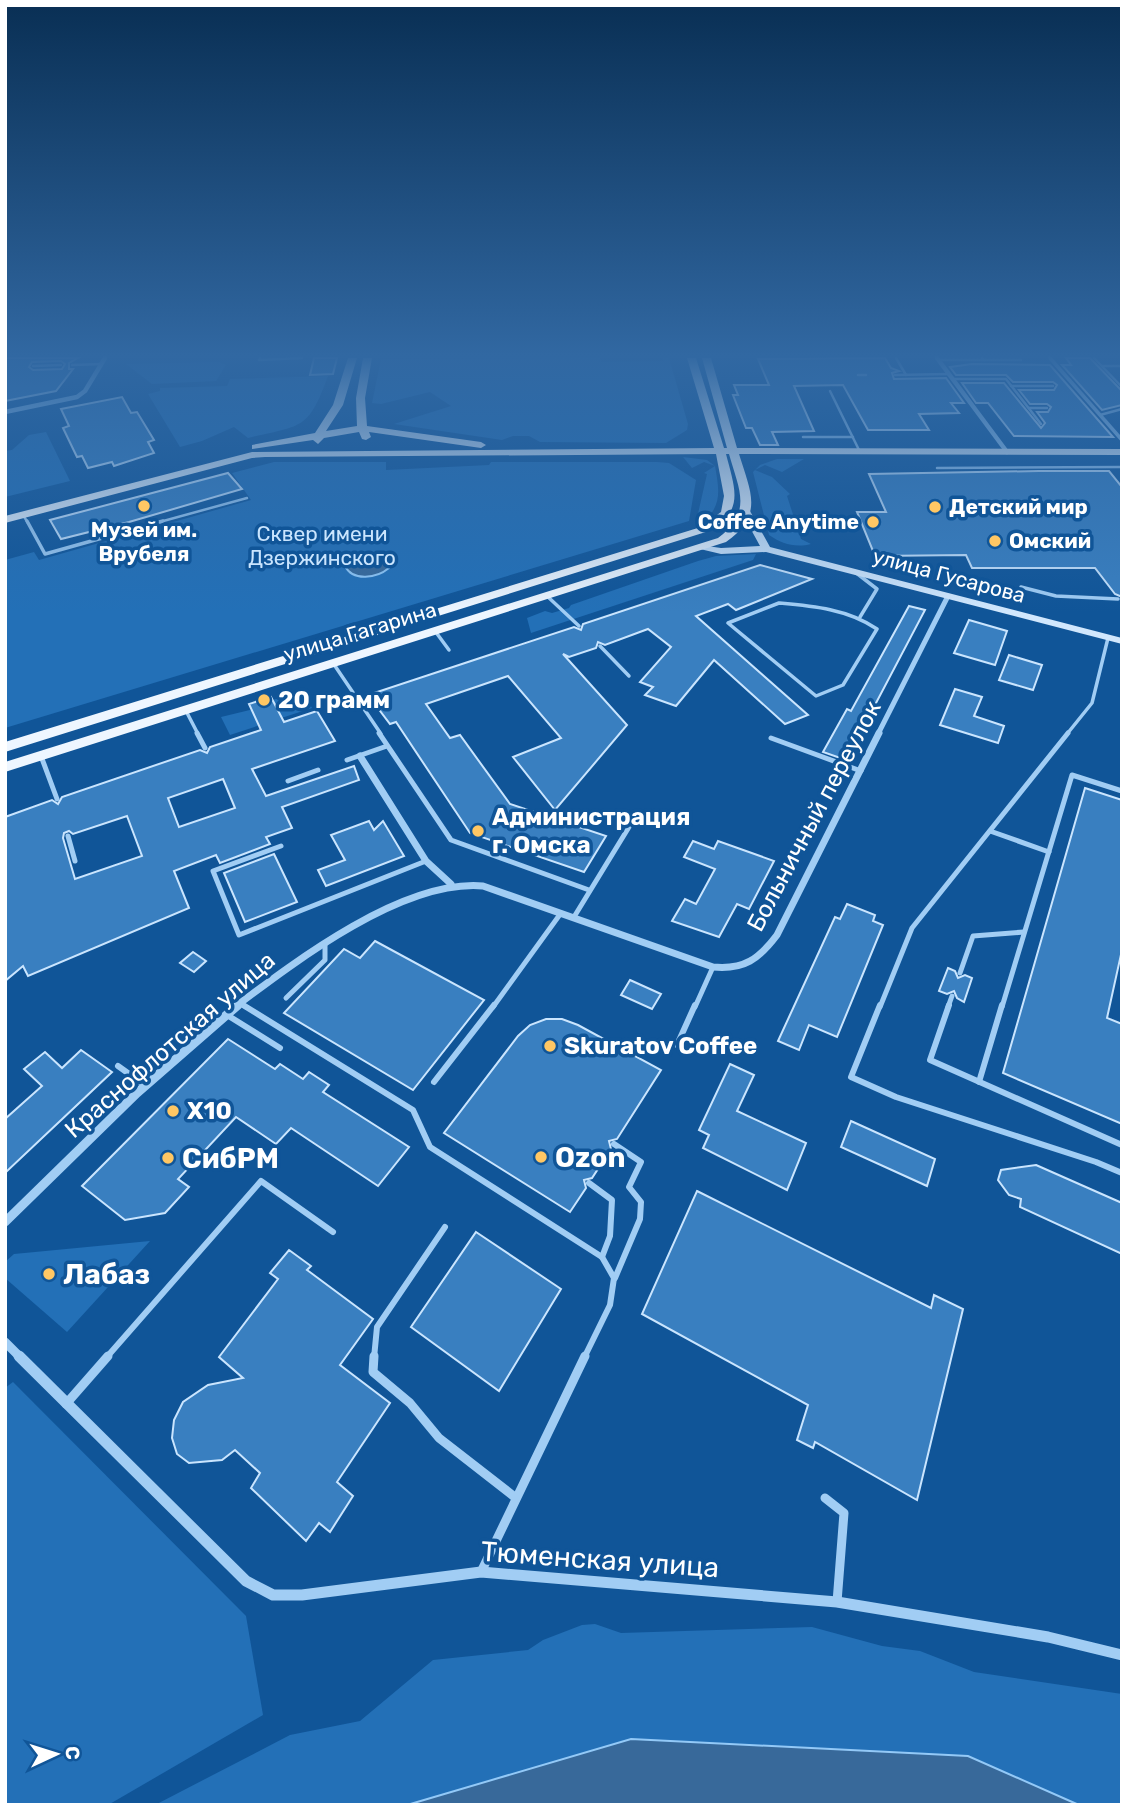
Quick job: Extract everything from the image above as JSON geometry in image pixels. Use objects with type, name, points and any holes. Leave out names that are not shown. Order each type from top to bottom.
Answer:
[{"type":"main road","points":[[5,513],[271,442]]},
{"type":"main road","points":[[318,442],[320,453]]},
{"type":"main road","points":[[353,451],[367,442]]},
{"type":"main road","points":[[466,442],[551,451],[1122,452]]},
{"type":"main road","points":[[716,442],[719,452]]},
{"type":"main road","points":[[732,442],[747,499],[747,513],[766,549]]},
{"type":"main road","points":[[5,520],[252,455],[353,451],[551,451]]},
{"type":"main road","name":"улица Гагарина","points":[[5,747],[705,529],[724,515],[730,503],[719,452]]},
{"type":"main road","name":"улица Гагарина","points":[[5,767],[704,547],[727,536],[747,513]]},
{"type":"main road","name":"улица Гусарова","points":[[704,547],[721,551],[766,549],[1122,641]]},
{"type":"main road","points":[[466,605],[477,617]]},
{"type":"street","points":[[1000,442],[1007,452]]},
{"type":"street","name":"Больничный переулок","points":[[451,884],[483,886],[713,967],[733,970],[750,964],[777,935],[948,596]]},
{"type":"street","points":[[360,755],[426,861],[451,884]]},
{"type":"street","name":"Краснофлотская улица","points":[[5,1222],[146,1086],[240,1003],[292,963],[419,894],[451,884]]},
{"type":"street","name":"Тюменская улица","points":[[5,1342],[65,1405],[246,1581],[273,1595],[302,1595],[481,1572],[837,1602],[1048,1637],[1122,1654]]},
{"type":"lane","points":[[856,442],[860,452]]},
{"type":"lane","points":[[937,468],[1122,467]]},
{"type":"lane","points":[[23,515],[45,554],[247,498]]},
{"type":"lane","points":[[854,571],[877,589],[860,617]]},
{"type":"lane","points":[[1021,587],[1056,596],[1118,599]]},
{"type":"lane","points":[[547,596],[579,626]]},
{"type":"lane","points":[[779,603],[813,606],[860,617],[877,629],[843,685],[816,695],[728,623],[779,603]]},
{"type":"lane","points":[[435,631],[449,650]]},
{"type":"lane","points":[[1108,638],[1091,703],[912,928],[851,1077],[896,1097],[1096,1162],[1122,1173]]},
{"type":"lane","points":[[600,646],[629,676]]},
{"type":"lane","points":[[333,663],[451,840],[589,890]]},
{"type":"lane","points":[[185,709],[205,748]]},
{"type":"lane","points":[[771,738],[861,771]]},
{"type":"lane","points":[[347,760],[387,746]]},
{"type":"lane","points":[[41,755],[57,799]]},
{"type":"lane","points":[[288,781],[318,770]]},
{"type":"lane","points":[[979,1082],[1072,775],[1122,791]]},
{"type":"lane","points":[[573,917],[629,827]]},
{"type":"lane","points":[[990,831],[1049,852]]},
{"type":"lane","points":[[68,836],[75,861]]},
{"type":"lane","points":[[281,846],[213,871],[239,934],[426,861]]},
{"type":"lane","points":[[434,1082],[523,968],[561,913]]},
{"type":"lane","points":[[960,973],[973,936],[1024,932]]},
{"type":"lane","points":[[286,998],[325,960],[324,944]]},
{"type":"lane","points":[[677,1045],[713,967]]},
{"type":"lane","points":[[952,996],[930,1060],[1122,1144]]},
{"type":"lane","points":[[240,1003],[413,1110],[430,1147],[601,1257],[614,1278]]},
{"type":"lane","points":[[227,1015],[280,1048]]},
{"type":"lane","points":[[118,1066],[146,1086]]},
{"type":"lane","points":[[481,1572],[610,1305],[614,1278],[640,1219],[641,1202],[629,1187],[641,1162],[614,1144]]},
{"type":"lane","points":[[65,1405],[261,1181],[333,1232]]},
{"type":"lane","points":[[589,1183],[612,1200],[610,1236],[601,1257]]},
{"type":"lane","points":[[445,1227],[377,1327],[373,1372],[410,1403],[439,1438],[516,1498]]},
{"type":"lane","points":[[825,1498],[844,1513],[837,1602]]},
{"type":"green space","points":[[21,442],[51,442],[70,481],[5,497],[5,451],[12,450]]},
{"type":"green space","points":[[177,442],[197,442],[180,447]]},
{"type":"green space","points":[[683,457],[707,460],[715,466],[704,462],[692,468]]},
{"type":"green space","points":[[777,459],[804,459],[782,472],[765,465],[755,470],[760,465]]},
{"type":"green space","name":"Сквер имени Дзержинского","points":[[274,462],[386,462],[386,470],[489,465],[491,462],[657,462],[669,463],[696,480],[689,521],[5,728],[5,560],[34,552],[39,560],[251,500],[232,473]]},
{"type":"green space","points":[[715,466],[718,497],[709,517],[702,523],[697,518],[707,474],[704,473]]},
{"type":"green space","points":[[755,470],[772,477],[790,494],[787,496],[801,539],[811,544],[789,544],[769,535],[753,472]]},
{"type":"green space","points":[[756,554],[753,560],[531,633],[527,618],[545,611],[552,613],[569,608],[571,605],[716,556]]},
{"type":"green space","points":[[302,691],[312,708],[230,735],[221,717],[275,704],[273,700]]},
{"type":"green space","points":[[150,1241],[67,1332],[5,1278],[5,1262],[14,1254]]},
{"type":"green space","points":[[13,1382],[246,1616],[263,1715],[108,1805],[5,1805],[5,1388]]},
{"type":"green space","points":[[595,1624],[621,1633],[812,1627],[882,1646],[920,1651],[974,1672],[1122,1694],[1122,1805],[1079,1805],[968,1756],[631,1739],[407,1805],[155,1805],[290,1735],[360,1721],[433,1660],[528,1650],[543,1640],[582,1625]]},
{"type":"shaded area","points":[[368,553],[389,559],[389,568],[365,577],[354,574],[345,566],[352,557]]},
{"type":"shaded area","points":[[631,1739],[968,1756],[1079,1805],[407,1805]]},
{"type":"building","points":[[70,442],[148,442],[154,453],[114,466],[112,462],[88,468],[82,456],[77,457]]},
{"type":"building","points":[[759,442],[777,442],[778,445],[760,445]]},
{"type":"building","name":"Омский","points":[[1109,471],[1122,487],[1122,597],[1115,594],[1095,568],[972,568],[966,555],[875,556],[857,512],[886,512],[869,474]]},
{"type":"building","name":"Музей им. Врубеля","points":[[228,473],[242,489],[129,522],[61,539],[50,520]]},
{"type":"building","points":[[760,565],[812,579],[736,610],[728,604],[696,616],[808,715],[785,724],[714,660],[676,706],[645,695],[653,687],[640,682],[671,647],[648,629],[605,645],[598,642],[596,648],[569,657],[563,654],[627,725],[555,810],[513,757],[561,738],[508,676],[426,704],[450,738],[460,735],[510,804],[606,836],[584,872],[470,833],[396,722],[390,724],[368,695],[574,627],[581,630],[583,624]]},
{"type":"building","points":[[909,606],[925,610],[846,760],[823,752],[847,709],[851,711]]},
{"type":"building","points":[[969,620],[1007,631],[995,665],[954,653]]},
{"type":"building","points":[[1009,655],[1042,665],[1033,690],[999,680]]},
{"type":"building","points":[[955,689],[982,697],[974,716],[1004,726],[998,743],[940,725]]},
{"type":"building","points":[[271,697],[284,722],[317,711],[335,741],[252,769],[266,796],[354,766],[359,780],[282,807],[292,828],[266,837],[270,844],[220,863],[216,855],[174,871],[189,908],[28,976],[23,966],[5,981],[5,817],[52,800],[58,804],[62,797],[200,750],[207,753],[210,747],[261,730],[249,704]],"holes":[[[223,779],[235,808],[179,827],[168,798]],[[127,816],[142,856],[75,879],[63,838],[64,833],[69,831],[73,834]]]},
{"type":"building","points":[[1085,788],[1122,800],[1122,950],[1107,1018],[1122,1024],[1122,1124],[1003,1073]]},
{"type":"building","points":[[369,821],[374,830],[383,821],[404,856],[326,886],[318,870],[345,860],[331,835]]},
{"type":"building","points":[[693,841],[714,849],[718,841],[774,861],[749,909],[737,904],[719,937],[672,921],[685,899],[696,904],[715,869],[684,857]]},
{"type":"building","points":[[274,854],[297,902],[245,922],[224,873]]},
{"type":"building","points":[[847,904],[875,915],[873,921],[883,925],[837,1037],[809,1025],[799,1050],[778,1041],[835,917],[840,919]]},
{"type":"building","points":[[375,941],[484,1000],[413,1090],[284,1013],[344,949],[360,958]]},
{"type":"building","points":[[193,952],[206,961],[194,972],[180,963]]},
{"type":"building","points":[[948,968],[955,971],[958,978],[965,975],[972,978],[964,1002],[957,998],[954,991],[947,994],[939,991]]},
{"type":"building","points":[[630,980],[661,994],[652,1009],[621,995]]},
{"type":"building","points":[[546,1019],[562,1019],[578,1025],[661,1070],[617,1139],[609,1141],[611,1149],[592,1178],[584,1180],[586,1188],[570,1212],[444,1133],[518,1036],[530,1025]]},
{"type":"building","points":[[228,1039],[275,1069],[280,1064],[303,1079],[309,1072],[329,1085],[323,1092],[409,1147],[378,1186],[291,1128],[276,1144],[236,1117],[178,1179],[189,1187],[165,1213],[125,1220],[82,1186]]},
{"type":"building","points":[[81,1050],[112,1072],[5,1173],[5,1119],[42,1086],[24,1069],[45,1052],[62,1068]]},
{"type":"building","points":[[730,1064],[754,1075],[737,1111],[806,1143],[787,1190],[703,1148],[709,1135],[699,1130]]},
{"type":"building","points":[[851,1121],[935,1159],[927,1186],[841,1147]]},
{"type":"building","points":[[1036,1165],[1122,1203],[1122,1254],[1020,1207],[1021,1199],[1009,1195],[998,1180],[1001,1170]]},
{"type":"building","points":[[697,1191],[931,1308],[934,1295],[963,1309],[917,1500],[815,1442],[813,1448],[797,1440],[808,1405],[642,1314]]},
{"type":"building","points":[[476,1232],[561,1289],[499,1391],[411,1327]]},
{"type":"building","points":[[289,1250],[311,1266],[307,1270],[373,1319],[340,1365],[390,1403],[337,1482],[353,1496],[330,1532],[319,1523],[306,1541],[251,1488],[260,1473],[235,1450],[222,1460],[189,1463],[177,1454],[172,1438],[174,1420],[183,1402],[208,1385],[243,1378],[219,1357],[278,1279],[270,1273]]},
{"type":"place","name":"Музей им. Врубеля","points":[[144,506]]},
{"type":"place","name":"Детский мир","points":[[935,507]]},
{"type":"place","name":"Coffee Anytime","points":[[873,522]]},
{"type":"place","name":"Омский","points":[[995,541]]},
{"type":"place","name":"20 грамм","points":[[264,700]]},
{"type":"place","name":"Администрация г. Омска","points":[[478,831]]},
{"type":"place","name":"Skuratov Coffee","points":[[550,1046]]},
{"type":"place","name":"Х10","points":[[173,1111]]},
{"type":"place","name":"Ozon","points":[[541,1157]]},
{"type":"place","name":"СибРМ","points":[[168,1158]]},
{"type":"place","name":"Лабаз","points":[[49,1274]]}]
